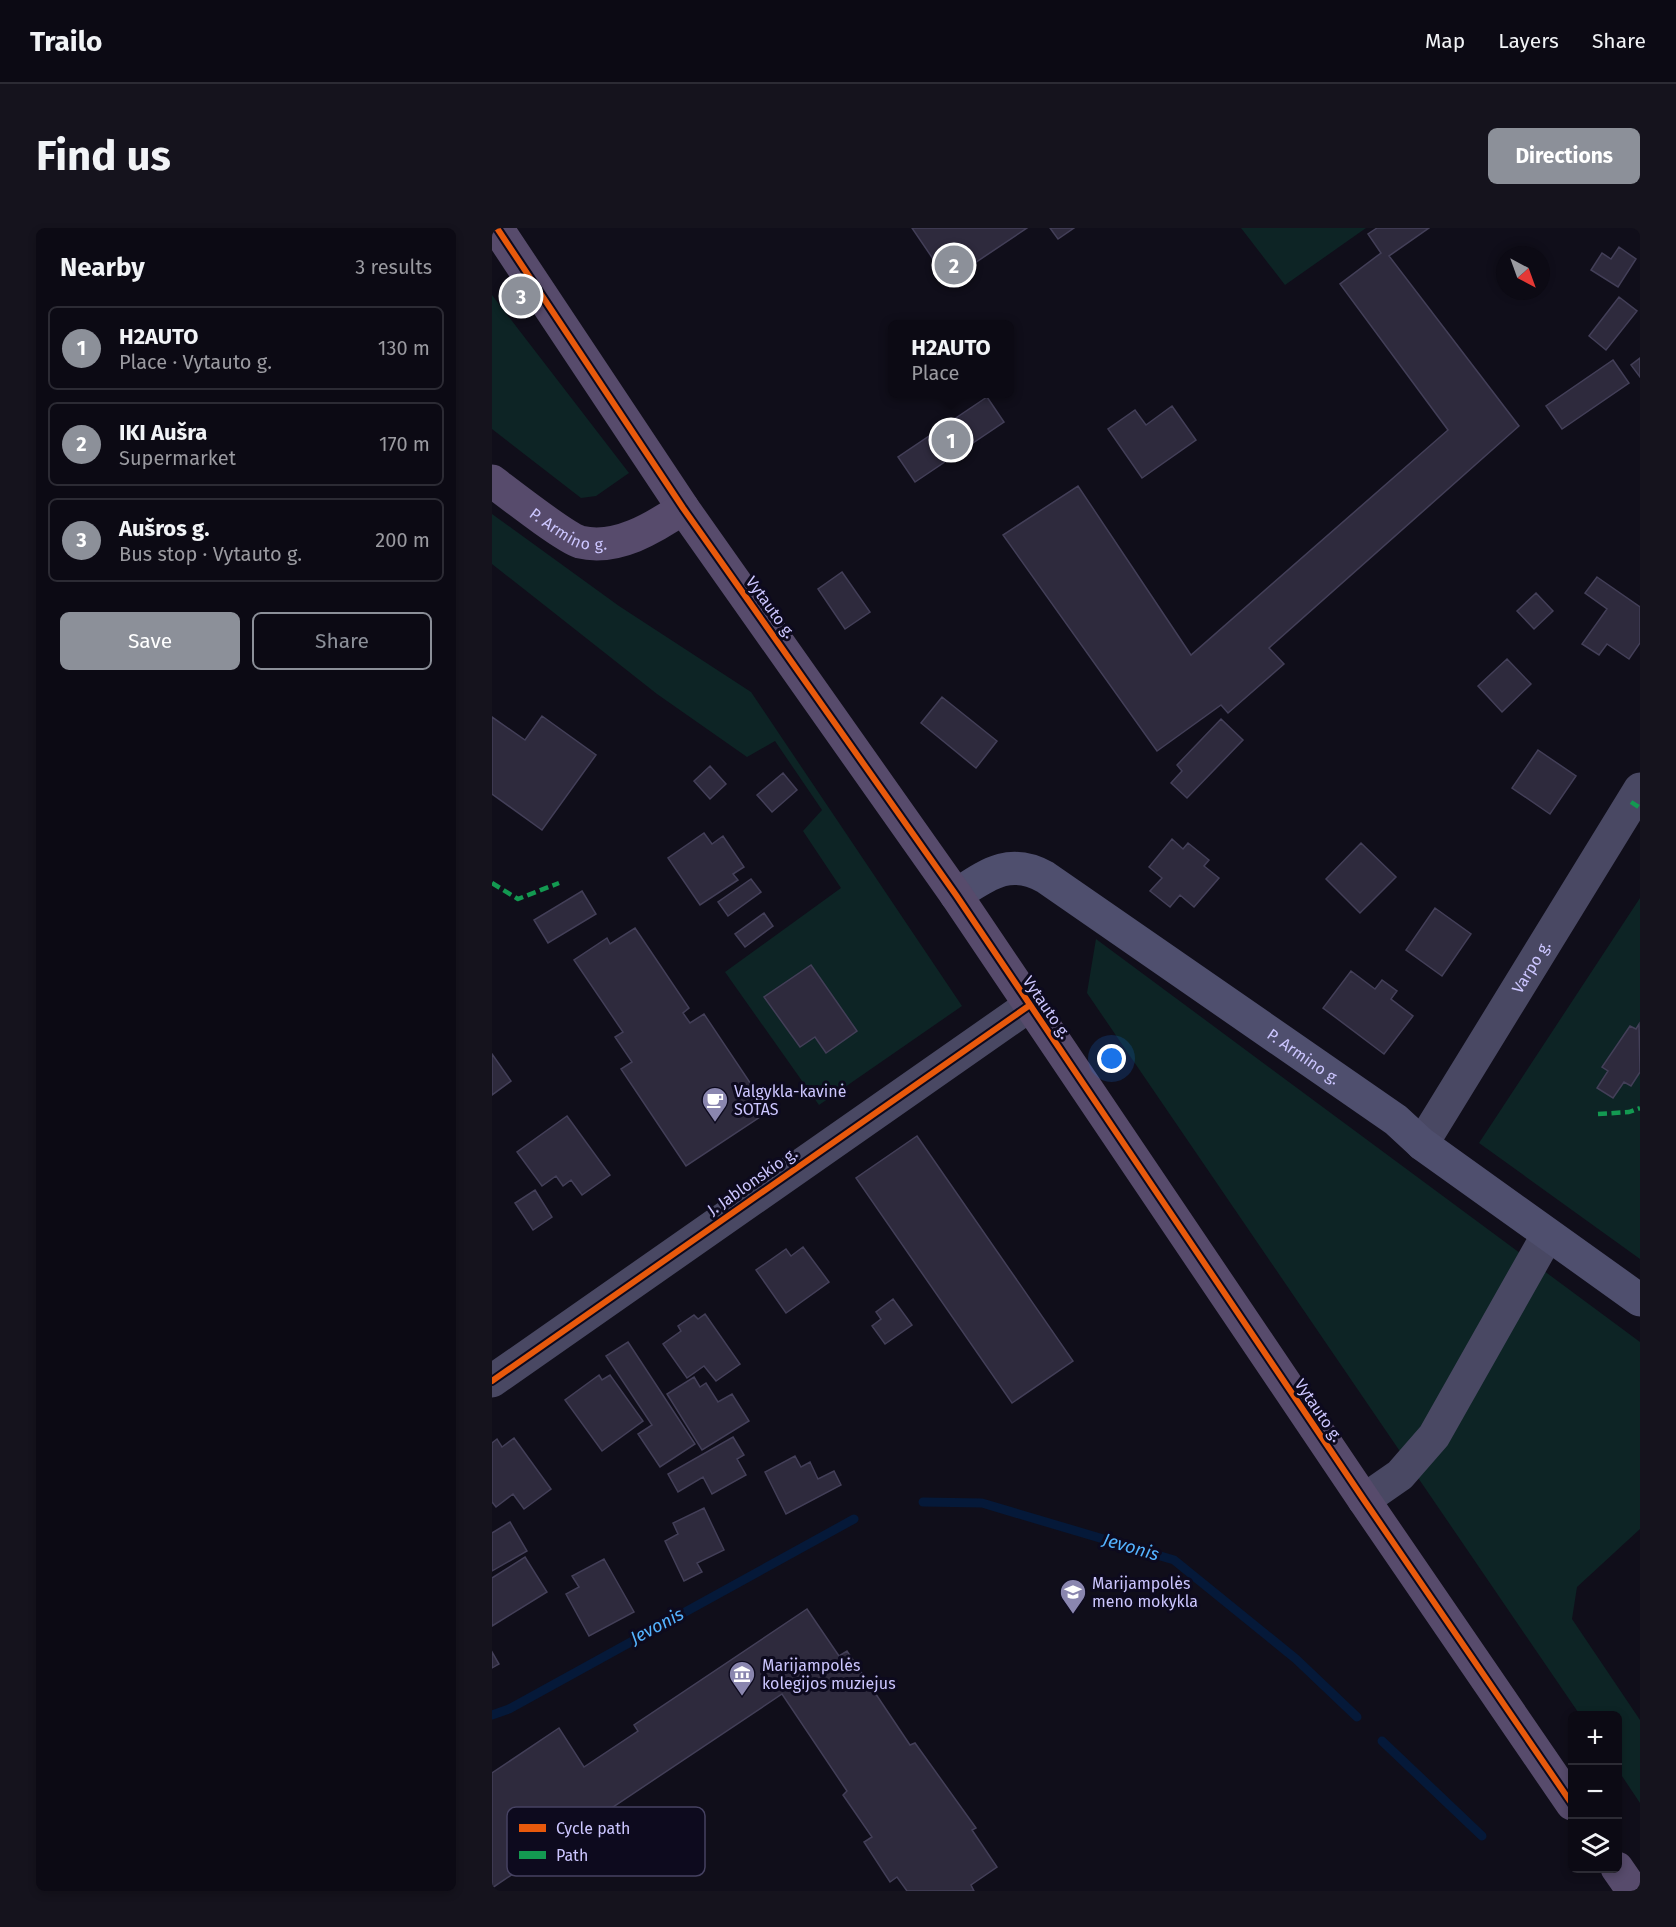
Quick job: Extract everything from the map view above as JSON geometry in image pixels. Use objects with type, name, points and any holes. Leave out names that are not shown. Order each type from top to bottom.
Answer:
[{"type":"main road","name":"Vytauto g.","points":[[496,228],[683,508],[956,895],[1364,1500],[1568,1797]]},
{"type":"main road","name":"P. Armino g.","points":[[492,481],[578,541],[599,544],[623,540],[650,528],[683,508]]},
{"type":"main road","name":"P. Armino g.","points":[[956,895],[984,877],[1001,870],[1017,866],[1032,870],[1396,1120],[1422,1144],[1547,1236],[1640,1300]]},
{"type":"main road","points":[[1620,1873],[1633,1891]]},
{"type":"street","name":"Varpo g.","points":[[1422,1144],[1640,789]]},
{"type":"street","name":"J. Jablonskio g.","points":[[492,1381],[1030,1005]]},
{"type":"street","points":[[1364,1500],[1400,1475],[1434,1436],[1547,1236]]},
{"type":"green space","points":[[1241,228],[1366,228],[1285,285]]},
{"type":"green space","points":[[492,295],[629,473],[596,496],[581,498],[492,429]]},
{"type":"green space","points":[[492,514],[619,606],[751,692],[962,1006],[819,1105],[725,972],[841,888],[803,831],[822,810],[775,741],[747,757],[657,694],[492,564]]},
{"type":"green space","points":[[1640,898],[1640,1259],[1479,1143]]},
{"type":"green space","points":[[1096,939],[1640,1342],[1640,1529],[1577,1587],[1572,1619],[1640,1720],[1640,1803],[1622,1776],[1622,1711],[1577,1711],[1087,993]]},
{"type":"building","points":[[912,228],[1027,228],[948,281]]},
{"type":"building","points":[[1050,228],[1074,228],[1058,239]]},
{"type":"building","points":[[1377,228],[1429,228],[1389,256],[1519,426],[1269,648],[1284,664],[1228,713],[1221,705],[1157,751],[1003,535],[1078,486],[1191,655],[1448,430],[1340,284],[1381,253],[1368,234]]},
{"type":"building","points":[[1619,247],[1636,259],[1618,287],[1591,270],[1602,253],[1611,259]]},
{"type":"building","points":[[1619,297],[1637,311],[1606,350],[1589,336]]},
{"type":"building","points":[[1640,358],[1640,377],[1631,365]]},
{"type":"building","points":[[1613,360],[1629,383],[1562,429],[1546,406]]},
{"type":"building","points":[[986,398],[1004,422],[915,482],[898,457]]},
{"type":"building","points":[[1172,406],[1196,440],[1142,478],[1108,429],[1135,410],[1146,425]]},
{"type":"building","points":[[842,572],[870,612],[845,629],[818,589]]},
{"type":"building","points":[[1597,577],[1640,607],[1640,643],[1629,659],[1607,644],[1599,655],[1582,644],[1607,609],[1585,593]]},
{"type":"building","points":[[1536,593],[1553,611],[1534,629],[1517,611]]},
{"type":"building","points":[[1507,659],[1531,684],[1502,712],[1478,686]]},
{"type":"building","points":[[942,697],[997,741],[976,768],[921,723]]},
{"type":"building","points":[[542,716],[596,755],[542,830],[492,794],[492,717],[525,740]]},
{"type":"building","points":[[1221,719],[1243,740],[1187,798],[1171,783],[1182,771],[1177,765]]},
{"type":"building","points":[[1538,750],[1576,776],[1550,814],[1512,788]]},
{"type":"building","points":[[710,766],[726,784],[710,799],[694,781]]},
{"type":"building","points":[[783,773],[797,790],[772,812],[757,795]]},
{"type":"building","points":[[704,833],[712,844],[723,836],[744,867],[733,874],[738,880],[700,905],[668,858]]},
{"type":"building","points":[[1172,839],[1183,849],[1188,843],[1209,860],[1204,866],[1219,878],[1194,907],[1180,895],[1170,907],[1150,891],[1162,878],[1149,867]]},
{"type":"building","points":[[1361,843],[1396,877],[1360,913],[1326,879]]},
{"type":"building","points":[[751,879],[761,892],[728,916],[718,902]]},
{"type":"building","points":[[582,891],[596,914],[548,943],[534,920]]},
{"type":"building","points":[[1435,908],[1471,934],[1442,976],[1406,950]]},
{"type":"building","points":[[764,913],[773,926],[745,947],[735,934]]},
{"type":"building","points":[[635,928],[689,1008],[683,1013],[690,1023],[704,1014],[769,1111],[686,1166],[621,1069],[632,1062],[615,1037],[623,1032],[574,960],[607,938],[610,944]]},
{"type":"building","points":[[811,965],[857,1031],[826,1053],[815,1037],[800,1047],[764,997]]},
{"type":"building","points":[[1351,971],[1375,989],[1382,980],[1397,991],[1391,999],[1413,1016],[1384,1054],[1323,1008]]},
{"type":"building","points":[[1639,1024],[1640,1072],[1631,1086],[1624,1082],[1613,1098],[1597,1088],[1608,1071],[1602,1067],[1630,1026],[1636,1029]]},
{"type":"building","points":[[492,1054],[511,1081],[492,1095]]},
{"type":"building","points":[[567,1116],[610,1175],[582,1195],[571,1180],[563,1186],[556,1176],[542,1186],[517,1152]]},
{"type":"building","points":[[917,1136],[1073,1361],[1012,1403],[856,1178]]},
{"type":"building","points":[[535,1190],[552,1217],[533,1230],[515,1203]]},
{"type":"building","points":[[803,1247],[829,1282],[786,1313],[756,1270],[786,1249],[791,1256]]},
{"type":"building","points":[[893,1299],[912,1325],[885,1344],[872,1326],[881,1319],[876,1312]]},
{"type":"building","points":[[705,1314],[740,1364],[716,1381],[704,1366],[687,1378],[663,1344],[681,1331],[678,1326],[694,1315],[698,1319]]},
{"type":"building","points":[[628,1342],[695,1444],[660,1467],[638,1434],[652,1425],[606,1356]]},
{"type":"building","points":[[599,1375],[602,1380],[610,1375],[643,1421],[602,1451],[565,1400]]},
{"type":"building","points":[[694,1377],[700,1387],[706,1383],[718,1402],[732,1394],[749,1421],[702,1450],[667,1394]]},
{"type":"building","points":[[733,1437],[744,1455],[737,1459],[746,1475],[712,1494],[703,1477],[678,1492],[668,1474]]},
{"type":"building","points":[[514,1438],[551,1489],[524,1509],[513,1494],[496,1507],[492,1502],[492,1443],[497,1439],[502,1447]]},
{"type":"building","points":[[795,1456],[801,1467],[810,1462],[818,1479],[834,1471],[841,1485],[786,1514],[765,1472]]},
{"type":"building","points":[[704,1508],[724,1550],[697,1563],[702,1572],[684,1581],[665,1541],[678,1534],[673,1523]]},
{"type":"building","points":[[510,1522],[527,1551],[492,1571],[492,1533]]},
{"type":"building","points":[[525,1557],[547,1592],[492,1626],[492,1578]]},
{"type":"building","points":[[604,1559],[634,1612],[589,1636],[566,1594],[579,1587],[572,1576]]},
{"type":"building","points":[[807,1609],[839,1656],[847,1651],[910,1745],[915,1743],[976,1828],[972,1830],[997,1867],[971,1885],[974,1891],[907,1891],[897,1877],[890,1882],[864,1842],[872,1837],[843,1795],[847,1791],[782,1694],[613,1807],[507,1807],[507,1876],[510,1876],[492,1888],[492,1773],[559,1728],[584,1767],[638,1731],[634,1725]]},
{"type":"building","points":[[492,1652],[499,1664],[492,1668]]},
{"type":"waterway","name":"Jevonis","points":[[923,1502],[982,1503],[1174,1560],[1296,1659],[1357,1717]]},
{"type":"waterway","name":"Jevonis","points":[[492,1715],[509,1709],[854,1519]]},
{"type":"waterway","name":"Jevonis","points":[[1382,1741],[1482,1836]]},
{"type":"marked path","points":[[1631,802],[1640,808]]},
{"type":"marked path","points":[[492,883],[518,899],[559,883]]},
{"type":"marked path","points":[[1598,1114],[1629,1112],[1640,1108]]},
{"type":"cycle path","points":[[497,228],[683,508],[956,895],[1568,1798]]},
{"type":"cycle path","points":[[492,1381],[1030,1005]]},
{"type":"place","name":"IKI Aušra","points":[[954,265]]},
{"type":"place","name":"Aušros g.","points":[[521,296]]},
{"type":"place","name":"H2AUTO","points":[[951,440]]},
{"type":"place","name":"Valgykla-kavinė SOTAS","points":[[715,1123]]},
{"type":"place","name":"Marijampolės meno mokykla","points":[[1073,1615]]},
{"type":"place","name":"Marijampolės kolegijos muziejus","points":[[742,1697]]}]
